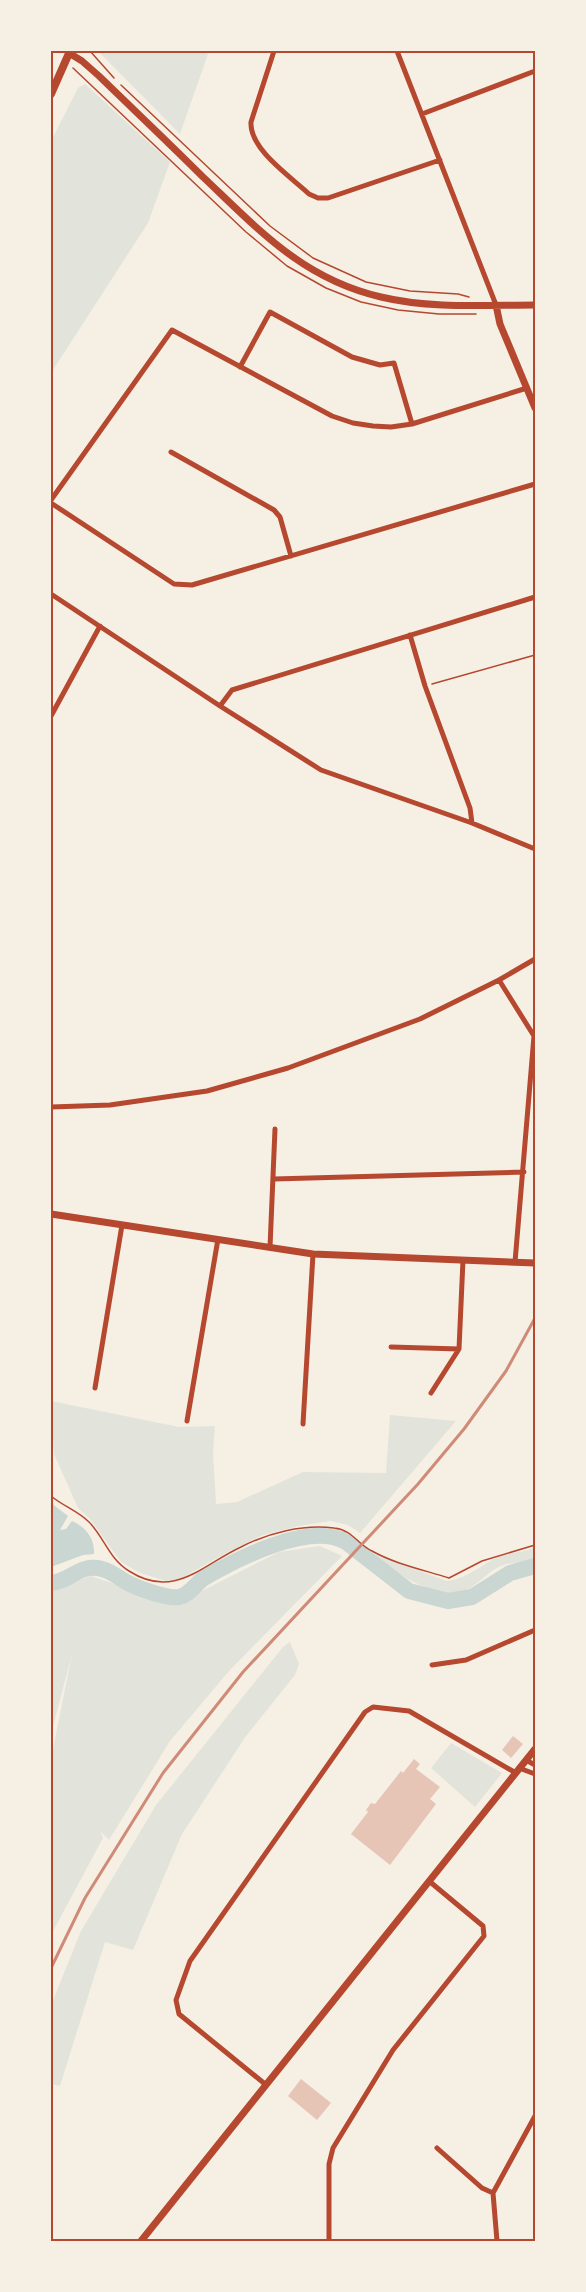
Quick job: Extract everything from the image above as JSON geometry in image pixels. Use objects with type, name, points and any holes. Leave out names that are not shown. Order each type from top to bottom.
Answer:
[{"type":"main road","points":[[51,94],[68,52]]},
{"type":"street","points":[[274,51],[250,122],[250,130],[257,145],[309,194],[318,198],[328,198],[440,160]]},
{"type":"street","points":[[398,51],[496,305],[500,324],[535,408]]},
{"type":"street","points":[[68,52],[99,76],[272,243],[306,267],[347,286],[381,297],[420,303],[535,305]]},
{"type":"street","points":[[422,114],[535,71]]},
{"type":"street","points":[[240,367],[270,312],[351,357],[380,365],[394,363],[412,424]]},
{"type":"street","points":[[527,388],[412,424],[391,427],[353,423],[332,416],[172,330],[51,502],[174,584],[192,585],[535,484]]},
{"type":"street","points":[[171,452],[273,510],[280,517],[291,556]]},
{"type":"street","points":[[51,594],[321,770],[535,849]]},
{"type":"street","points":[[220,706],[232,690],[535,597]]},
{"type":"street","points":[[51,716],[100,626]]},
{"type":"street","points":[[410,635],[425,686],[470,808],[472,824]]},
{"type":"street","points":[[51,1107],[110,1105],[207,1091],[288,1068],[420,1019],[499,980],[535,959]]},
{"type":"street","points":[[499,980],[534,1036],[515,1262]]},
{"type":"street","points":[[270,1247],[275,1129]]},
{"type":"street","points":[[274,1179],[524,1172]]},
{"type":"street","points":[[51,1214],[313,1254],[535,1263]]},
{"type":"street","points":[[95,1388],[122,1225]]},
{"type":"street","points":[[187,1421],[218,1239]]},
{"type":"street","points":[[303,1424],[313,1254]]},
{"type":"street","points":[[431,1393],[459,1349],[464,1260]]},
{"type":"street","points":[[391,1347],[459,1349]]},
{"type":"street","points":[[432,1665],[466,1660],[535,1630]]},
{"type":"street","points":[[265,2084],[179,2014],[176,2000],[190,1961],[364,1712],[373,1707],[409,1711],[518,1771],[535,1774]]},
{"type":"street","points":[[141,2241],[535,1749]]},
{"type":"street","points":[[526,1760],[535,1765]]},
{"type":"street","points":[[329,2241],[329,2164],[333,2148],[393,2050],[484,1936],[483,1926],[429,1881]]},
{"type":"street","points":[[497,2241],[493,2193],[535,2115]]},
{"type":"street","points":[[437,2148],[482,2188],[493,2193]]},
{"type":"path","points":[[90,51],[117,81],[270,226],[297,248],[329,267],[366,282],[410,291],[458,294],[477,300]]},
{"type":"path","points":[[74,69],[246,232],[287,266],[326,288],[361,302],[398,310],[439,314],[474,315],[481,312]]},
{"type":"path","points":[[425,686],[535,655]]},
{"type":"path","points":[[51,1496],[90,1523],[109,1553],[128,1571],[148,1579],[161,1581],[173,1582],[189,1578],[240,1547],[270,1535],[302,1528],[334,1528],[352,1534],[370,1551],[449,1578],[501,1553],[535,1545]]},
{"type":"shaded area","points":[[98,51],[209,51],[180,134]]},
{"type":"shaded area","points":[[85,84],[170,162],[148,223],[51,373],[51,141],[78,88]]},
{"type":"shaded area","points":[[51,1401],[179,1427],[215,1426],[213,1452],[216,1504],[237,1502],[303,1472],[386,1473],[390,1415],[456,1421],[360,1533],[348,1525],[330,1521],[299,1526],[263,1535],[180,1579],[166,1581],[140,1573],[121,1562],[90,1519],[78,1508],[54,1454]]},
{"type":"shaded area","points":[[51,1503],[68,1516],[60,1530],[66,1529],[72,1521],[81,1527],[89,1534],[94,1554],[83,1555],[51,1567]]},
{"type":"shaded area","points":[[320,1546],[342,1556],[229,1671],[170,1741],[109,1840],[100,1831],[103,1838],[51,1935],[51,1759],[72,1654],[51,1734],[51,1590],[60,1589],[91,1576],[171,1603],[178,1603],[279,1552]]},
{"type":"shaded area","points":[[535,1547],[535,1562],[503,1565],[465,1591],[454,1594],[427,1588],[413,1582],[365,1551],[447,1581],[467,1575],[498,1557]]},
{"type":"shaded area","points":[[290,1642],[299,1664],[295,1675],[246,1736],[182,1834],[133,1950],[105,1942],[60,2086],[51,2084],[51,2005],[81,1931],[156,1805],[283,1647]]},
{"type":"shaded area","points":[[451,1743],[502,1773],[475,1807],[431,1768]]},
{"type":"building","points":[[513,1736],[523,1744],[511,1758],[502,1750]]},
{"type":"building","points":[[414,1759],[420,1764],[416,1769],[440,1787],[430,1799],[436,1804],[390,1865],[351,1834],[368,1812],[366,1810],[371,1803],[375,1804],[401,1771],[403,1773]]},
{"type":"building","points":[[301,2079],[331,2103],[317,2120],[288,2096]]},
{"type":"waterway","points":[[51,1583],[65,1579],[81,1570],[94,1568],[109,1571],[144,1590],[179,1597],[189,1592],[204,1578],[235,1561],[274,1545],[313,1536],[331,1537],[346,1542],[409,1591],[448,1601],[472,1597],[510,1573],[535,1566]]},
{"type":"railway","points":[[51,1968],[85,1898],[163,1773],[243,1672],[418,1484],[464,1429],[506,1371],[535,1318]]}]
